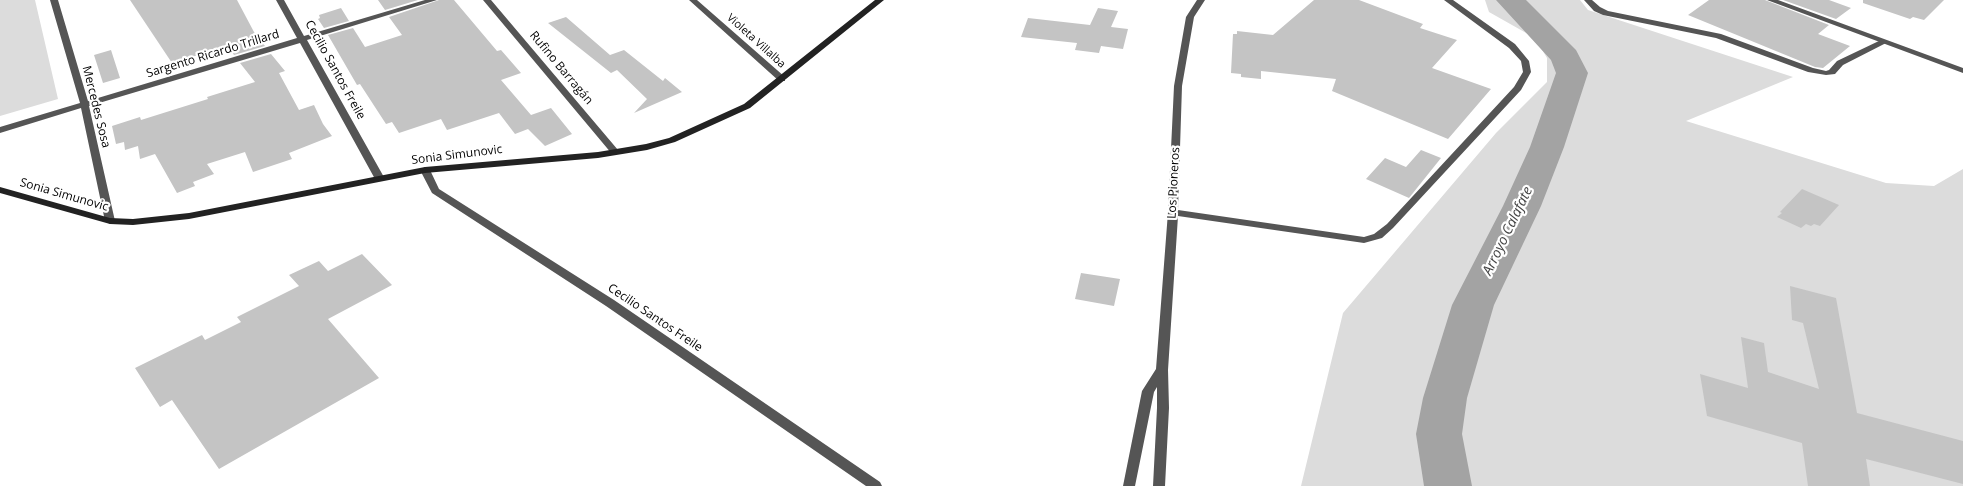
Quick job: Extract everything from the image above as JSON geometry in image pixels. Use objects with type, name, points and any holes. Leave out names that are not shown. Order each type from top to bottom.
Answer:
[{"type":"street","name":"Mercedes Sosa","points":[[54,0],[84,105],[110,221]]},
{"type":"street","name":"Cecilio Santos Freile","points":[[280,0],[380,179]]},
{"type":"street","name":"Sargento Ricardo Trillard","points":[[0,130],[433,0]]},
{"type":"street","name":"Rufino Barragán","points":[[487,0],[615,152]]},
{"type":"street","name":"Violeta Villalba","points":[[693,0],[782,79]]},
{"type":"street","name":"Sonia Simunovic","points":[[0,190],[110,221],[133,222],[189,216],[425,170],[615,152],[647,147],[672,140],[720,120],[747,106],[880,0]]},
{"type":"street","name":"Los Pioneros","points":[[1159,486],[1163,408],[1162,370],[1173,212],[1178,86],[1190,17],[1201,0]]},
{"type":"street","points":[[1173,212],[1364,240],[1378,236],[1390,226],[1518,88],[1527,72],[1525,61],[1512,46],[1448,0]]},
{"type":"street","points":[[1588,0],[1597,9],[1606,14],[1718,36],[1826,74],[1832,72],[1840,64],[1884,42]]},
{"type":"street","points":[[1771,0],[1963,71]]},
{"type":"street","name":"Cecilio Santos Freile","points":[[425,170],[435,190],[610,303],[876,486]]},
{"type":"street","name":"Los Pioneros","points":[[1129,486],[1148,391],[1162,370]]},
{"type":"shaded area","points":[[0,0],[35,0],[58,99],[0,116]]},
{"type":"shaded area","points":[[1485,0],[1580,0],[1588,10],[1793,77],[1686,121],[1886,183],[1934,186],[1963,169],[1963,486],[1301,486],[1343,313],[1496,133],[1547,82],[1547,58],[1535,38],[1489,12]]},
{"type":"building","points":[[130,0],[237,0],[254,32],[265,46],[234,55],[228,46],[172,63]]},
{"type":"building","points":[[378,0],[418,0],[385,10]]},
{"type":"building","points":[[439,0],[454,0],[497,51],[501,50],[521,73],[501,80],[531,115],[551,108],[572,134],[545,146],[528,129],[515,134],[499,113],[447,130],[441,119],[399,133],[392,122],[386,124],[360,84],[357,85],[328,35],[353,28],[365,47],[402,35],[389,17]]},
{"type":"building","points":[[1314,0],[1359,0],[1423,24],[1420,28],[1457,40],[1432,68],[1491,89],[1448,139],[1332,91],[1336,79],[1261,71],[1261,79],[1241,77],[1241,74],[1231,73],[1233,34],[1237,34],[1237,31],[1273,35]]},
{"type":"building","points":[[1709,0],[1765,0],[1829,25],[1818,34],[1850,46],[1823,68],[1815,67],[1688,15]]},
{"type":"building","points":[[1783,0],[1829,0],[1851,8],[1836,19]]},
{"type":"building","points":[[1863,0],[1944,0],[1924,20],[1913,17],[1910,19],[1863,3]]},
{"type":"building","points":[[341,8],[349,21],[324,28],[318,19],[320,18],[319,15]]},
{"type":"building","points":[[1098,8],[1118,11],[1111,27],[1128,29],[1123,49],[1101,46],[1099,53],[1075,50],[1077,43],[1021,37],[1028,18],[1090,25]]},
{"type":"building","points":[[566,17],[610,55],[624,50],[663,81],[665,78],[682,92],[634,113],[647,99],[617,70],[611,73],[548,23]]},
{"type":"building","points":[[111,50],[120,78],[103,83],[94,55]]},
{"type":"building","points":[[271,54],[285,71],[279,73],[299,110],[314,105],[323,124],[332,136],[289,153],[292,159],[253,172],[245,152],[207,164],[214,174],[193,182],[195,186],[177,193],[155,154],[140,159],[138,146],[125,150],[124,142],[116,144],[112,126],[140,117],[141,120],[255,82],[240,63]]},
{"type":"building","points":[[1421,150],[1441,158],[1409,198],[1366,179],[1385,158],[1406,167]]},
{"type":"building","points":[[1802,189],[1839,205],[1820,226],[1806,224],[1801,228],[1777,217]]},
{"type":"building","points":[[362,254],[392,285],[328,319],[379,378],[219,469],[172,400],[160,407],[135,368],[202,335],[205,340],[241,322],[237,317],[299,286],[289,275],[319,261],[328,271]]},
{"type":"building","points":[[1081,273],[1120,279],[1114,306],[1075,299]]},
{"type":"building","points":[[1790,286],[1836,298],[1857,413],[1963,441],[1963,484],[1866,459],[1870,486],[1808,486],[1802,443],[1707,416],[1700,374],[1748,388],[1741,337],[1764,343],[1768,372],[1819,389],[1803,323],[1792,320]]},
{"type":"waterway","name":"Arroyo Calafate","points":[[1448,486],[1439,434],[1445,398],[1473,305],[1522,206],[1547,147],[1572,73],[1565,57],[1510,0]]}]
